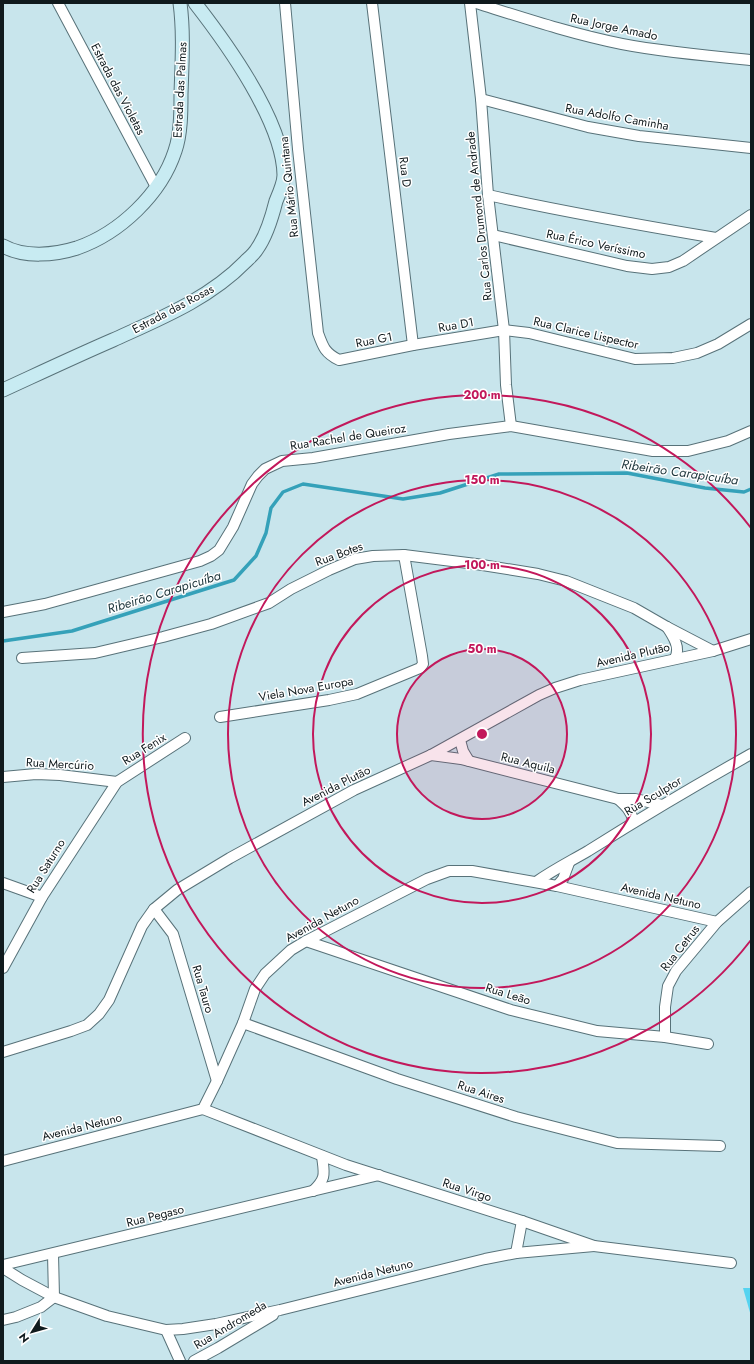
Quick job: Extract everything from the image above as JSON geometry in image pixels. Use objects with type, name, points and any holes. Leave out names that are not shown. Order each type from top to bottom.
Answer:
[{"type":"main road","name":"Estrada das Palmas","points":[[3,246],[9,250],[27,253],[47,253],[68,251],[91,243],[107,234],[129,216],[144,202],[156,187],[170,165],[176,149],[181,115],[183,42],[180,3]]},
{"type":"main road","name":"Estrada das Rosas","points":[[3,390],[158,319],[201,296],[222,283],[240,267],[257,250],[265,235],[284,176],[279,145],[250,82],[214,28],[195,3]]},
{"type":"street","name":"Estrada das Violetas","points":[[58,3],[156,187]]},
{"type":"street","name":"Rua Mário Quintana","points":[[285,3],[298,149],[318,332],[322,345],[329,355],[339,360]]},
{"type":"street","name":"Rua D","points":[[372,3],[413,345]]},
{"type":"street","name":"Rua Carlos Drumond de Andrade","points":[[470,3],[488,195],[504,330],[506,385],[511,426]]},
{"type":"street","name":"Rua Jorge Amado","points":[[476,3],[558,28],[621,44],[663,51],[751,60]]},
{"type":"street","name":"Rua Adolfo Caminha","points":[[480,99],[602,130],[639,136],[751,148]]},
{"type":"street","points":[[488,195],[587,216],[716,238]]},
{"type":"street","name":"Rua Érico Veríssimo","points":[[493,235],[627,266],[652,269],[669,267],[683,261],[751,215]]},
{"type":"street","name":"Rua Clarice Lispector","points":[[504,330],[529,333],[635,359],[673,358],[697,353],[718,344],[751,324]]},
{"type":"street","name":"Rua D1","points":[[413,345],[504,330]]},
{"type":"street","name":"Rua G1","points":[[339,360],[413,345]]},
{"type":"street","name":"Rua Rachel de Queiroz","points":[[3,612],[44,604],[200,561],[211,556],[219,550],[228,538],[252,484],[265,469],[282,461],[313,458],[449,434],[511,426],[653,451],[688,451],[728,441],[751,431]]},
{"type":"street","name":"Rua Botes","points":[[22,658],[95,653],[212,624],[269,603],[329,570],[355,559],[373,556],[404,555],[476,564],[538,574],[566,581],[634,608],[667,627],[713,650]]},
{"type":"street","name":"Viela Nova Europa","points":[[220,717],[330,700],[357,694],[420,668],[423,664],[422,656],[404,555]]},
{"type":"street","points":[[667,627],[677,646],[678,654],[675,658]]},
{"type":"street","name":"Avenida Plutão","points":[[3,1052],[71,1032],[87,1025],[99,1014],[109,1000],[142,926],[154,909],[176,890],[230,858],[354,790],[431,755],[539,695],[555,688],[580,680],[713,650],[751,639]]},
{"type":"street","name":"Rua Fenix","points":[[117,782],[185,738]]},
{"type":"street","points":[[460,740],[463,751],[469,761]]},
{"type":"street","name":"Rua Sculptor","points":[[536,882],[662,805],[751,754]]},
{"type":"street","name":"Rua Aquila","points":[[431,755],[469,761],[618,799],[635,799],[662,805]]},
{"type":"street","name":"Rua Mercúrio","points":[[3,777],[48,774],[87,777],[117,782]]},
{"type":"street","name":"Rua Saturno","points":[[3,968],[42,897],[117,782]]},
{"type":"street","points":[[618,799],[632,814],[634,822]]},
{"type":"street","points":[[557,886],[569,863]]},
{"type":"street","name":"Avenida Netuno","points":[[3,1161],[203,1109],[243,1023],[255,990],[265,974],[291,950],[306,941],[427,879],[449,871],[472,871],[536,882],[717,922]]},
{"type":"street","points":[[3,883],[42,897]]},
{"type":"street","name":"Rua Cetrus","points":[[665,1037],[665,1007],[668,986],[676,971],[717,922],[751,892]]},
{"type":"street","name":"Rua Tauro","points":[[154,909],[173,934],[217,1081]]},
{"type":"street","name":"Rua Leão","points":[[306,941],[511,1010],[597,1032],[665,1037],[708,1044]]},
{"type":"street","name":"Rua Aires","points":[[243,1023],[397,1079],[516,1117],[616,1143],[720,1146]]},
{"type":"street","name":"Rua Virgo","points":[[203,1109],[346,1165],[522,1221],[594,1246],[732,1263]]},
{"type":"street","points":[[312,1191],[320,1184],[324,1175],[322,1156]]},
{"type":"street","name":"Rua Pegaso","points":[[3,1267],[379,1175]]},
{"type":"street","points":[[516,1253],[522,1221]]},
{"type":"street","name":"Avenida Netuno","points":[[3,1267],[22,1280],[54,1297],[107,1316],[166,1330],[216,1324],[280,1310],[446,1268],[516,1253],[594,1246]]},
{"type":"street","points":[[3,1320],[16,1317],[41,1307],[54,1297],[53,1254]]},
{"type":"street","name":"Rua Andromeda","points":[[194,1361],[280,1310]]},
{"type":"street","points":[[166,1330],[180,1361]]},
{"type":"shaded area","points":[[743,1288],[751,1288],[751,1316]]},
{"type":"waterway","name":"Ribeirão Carapicuíba","points":[[3,641],[72,631],[234,580],[256,556],[266,533],[271,508],[283,492],[303,484],[403,499],[440,493],[499,474],[627,473],[705,488],[744,492],[751,489]]}]
